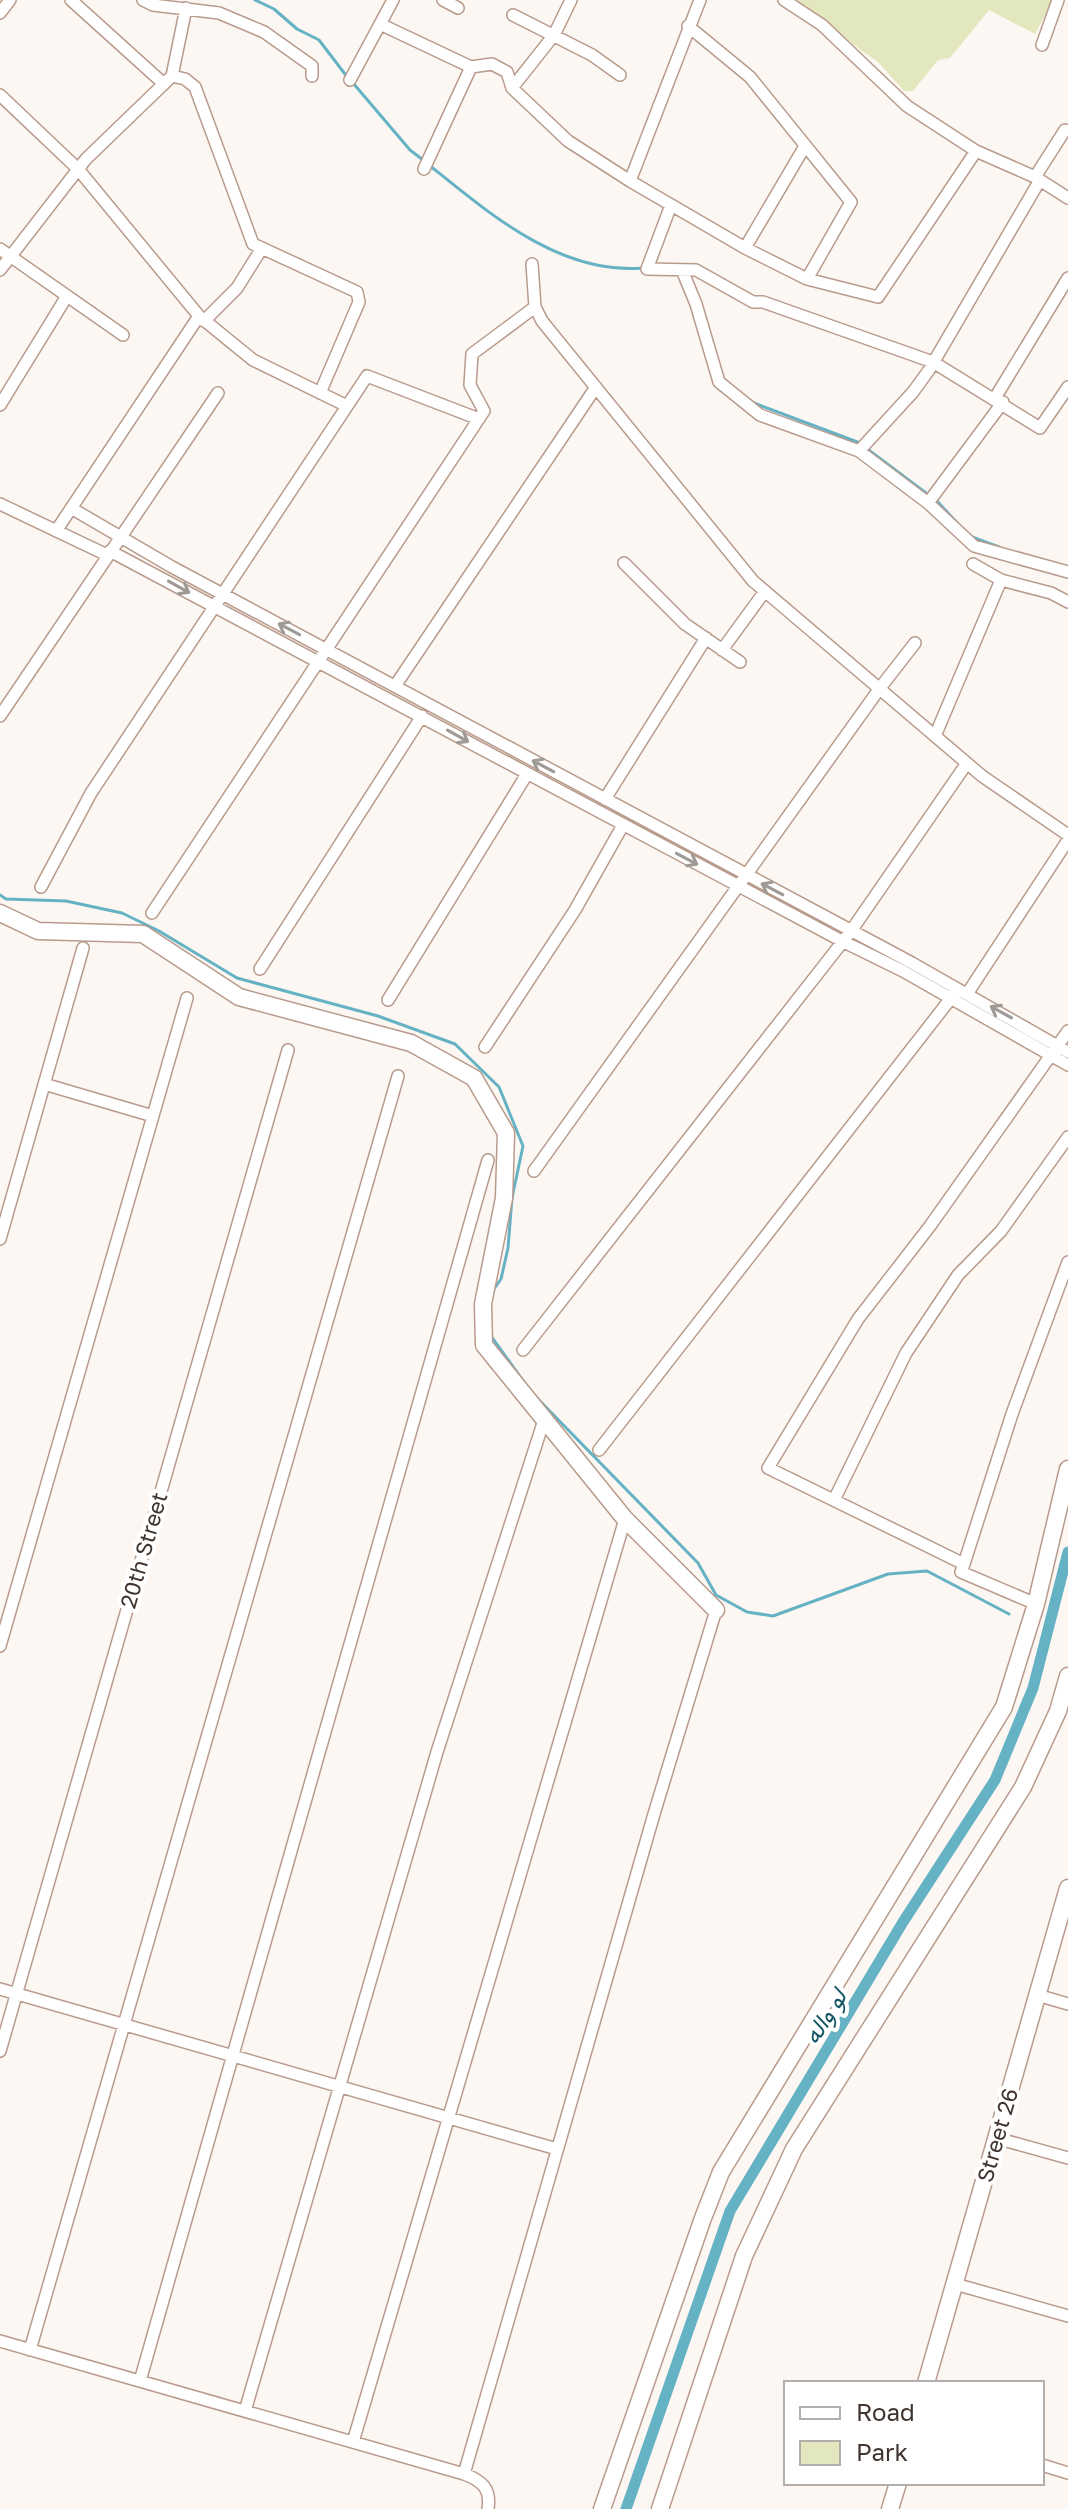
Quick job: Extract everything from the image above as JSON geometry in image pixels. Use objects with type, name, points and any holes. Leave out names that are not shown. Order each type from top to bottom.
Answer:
[{"type":"street","points":[[0,13],[10,0]]},
{"type":"street","points":[[71,0],[168,80],[185,79],[195,87],[253,244],[357,292],[359,302],[320,393]]},
{"type":"street","points":[[143,0],[153,5],[219,13],[264,32],[312,66],[312,76]]},
{"type":"street","points":[[350,80],[393,0]]},
{"type":"street","points":[[443,0],[458,8]]},
{"type":"street","points":[[512,88],[554,35],[571,0]]},
{"type":"street","points":[[630,181],[700,0]]},
{"type":"street","points":[[784,0],[822,25],[907,106],[976,151],[1038,178],[1068,198]]},
{"type":"street","points":[[1042,45],[1058,0]]},
{"type":"street","points":[[0,270],[5,252],[78,169],[168,80],[186,8]]},
{"type":"street","points":[[513,15],[592,55],[620,75]]},
{"type":"street","points":[[380,24],[471,67],[492,64],[507,72],[512,88],[568,141],[745,248],[807,279],[878,297],[976,151]]},
{"type":"street","points":[[688,26],[750,77],[851,202],[807,279]]},
{"type":"street","points":[[424,169],[471,67]]},
{"type":"street","points":[[0,95],[78,169],[202,318],[253,360],[347,406]]},
{"type":"street","points":[[859,451],[913,392],[933,362],[1065,130]]},
{"type":"street","points":[[745,248],[805,146]]},
{"type":"street","points":[[671,205],[647,269],[696,270],[753,302],[763,302],[933,362],[1040,428],[1068,387]]},
{"type":"street","points":[[56,531],[202,318],[237,288],[262,248]]},
{"type":"street","points":[[5,252],[123,335]]},
{"type":"street","points":[[532,264],[535,307],[542,321],[753,581],[967,763],[1068,838],[959,993],[599,1450]]},
{"type":"street","points":[[682,270],[696,304],[719,382],[760,415],[859,451],[928,503],[974,546],[1068,572]]},
{"type":"street","points":[[928,503],[999,400],[1068,278]]},
{"type":"street","points":[[0,405],[67,296]]},
{"type":"street","points":[[152,913],[484,411],[470,385],[472,354],[535,307]]},
{"type":"street","points":[[41,887],[91,793],[367,376],[479,419]]},
{"type":"street","points":[[395,686],[596,387]]},
{"type":"street","points":[[0,716],[218,393]]},
{"type":"street","points":[[1,506],[108,553],[215,607],[842,941],[959,993]]},
{"type":"street","points":[[71,508],[224,594],[851,931],[1059,1052],[1068,1065]]},
{"type":"street","points":[[624,563],[685,624],[740,662]]},
{"type":"street","points":[[973,564],[1001,580],[1051,593],[1068,602]]},
{"type":"street","points":[[935,736],[1001,580]]},
{"type":"street","points":[[722,650],[765,591]]},
{"type":"street","points":[[605,799],[706,638]]},
{"type":"street","points":[[534,1171],[915,643]]},
{"type":"street","points":[[260,969],[422,716]]},
{"type":"street","points":[[523,1350],[851,931],[967,763]]},
{"type":"street","points":[[388,1000],[527,774]]},
{"type":"street","points":[[485,1047],[575,910],[623,825]]},
{"type":"street","points":[[0,913],[38,931],[143,934],[239,997],[411,1043],[474,1078],[506,1133],[504,1198],[483,1304],[484,1345],[625,1519],[716,1610],[464,2474]]},
{"type":"street","points":[[0,1239],[4,1209],[83,948]]},
{"type":"street","points":[[0,1646],[187,998]]},
{"type":"street","points":[[964,1564],[768,1468],[858,1319],[1059,1052],[1068,1031]]},
{"type":"street","name":"20th Street","points":[[0,2051],[288,1050]]},
{"type":"street","points":[[30,2350],[398,1076]]},
{"type":"street","points":[[44,1084],[153,1116]]},
{"type":"street","points":[[834,1500],[906,1353],[958,1275],[1001,1231],[1068,1137]]},
{"type":"street","points":[[140,2381],[488,1160]]},
{"type":"street","points":[[1036,1604],[961,1572],[1012,1414],[1068,1262]]},
{"type":"street","points":[[245,2411],[437,1752],[544,1420]]},
{"type":"street","points":[[602,2509],[721,2172],[1004,1707],[1036,1604],[1068,1469]]},
{"type":"street","points":[[353,2442],[625,1519]]},
{"type":"street","points":[[660,2509],[744,2256],[794,2149],[1023,1787],[1058,1711],[1068,1676]]},
{"type":"street","name":"Street 26","points":[[927,2381],[1068,1888]]},
{"type":"street","points":[[0,1989],[557,2149]]},
{"type":"street","points":[[1037,1995],[1068,2004]]},
{"type":"street","points":[[996,2138],[1068,2158]]},
{"type":"street","points":[[955,2284],[1068,2316]]},
{"type":"street","points":[[0,2341],[464,2474],[477,2479],[487,2488],[490,2496],[488,2509]]},
{"type":"street","points":[[1044,2466],[1068,2473]]},
{"type":"street","points":[[890,2509],[897,2485]]},
{"type":"green space","points":[[792,0],[1053,0],[1035,34],[989,10],[950,58],[938,60],[913,91],[904,91],[879,63]]},
{"type":"waterway","points":[[255,0],[274,9],[297,29],[319,40],[348,78]]},
{"type":"waterway","points":[[353,83],[410,150],[423,160]]},
{"type":"waterway","points":[[429,165],[502,221],[555,251],[583,262],[612,268],[643,268]]},
{"type":"waterway","points":[[751,402],[860,443]]},
{"type":"waterway","points":[[866,448],[930,496]]},
{"type":"waterway","points":[[936,500],[961,527]]},
{"type":"waterway","points":[[972,537],[999,547]]},
{"type":"waterway","points":[[0,895],[6,899],[66,901],[122,913],[159,931],[237,978],[378,1016],[455,1044],[499,1087],[523,1146],[512,1198],[508,1248],[501,1279],[494,1289]]},
{"type":"waterway","points":[[491,1336],[524,1382]]},
{"type":"waterway","points":[[536,1397],[698,1563],[716,1595],[747,1612],[773,1616],[888,1574],[927,1571],[1009,1614]]},
{"type":"waterway","name":"لو واله","points":[[626,2509],[730,2211],[903,1922],[995,1780],[1033,1688],[1068,1552]]}]
